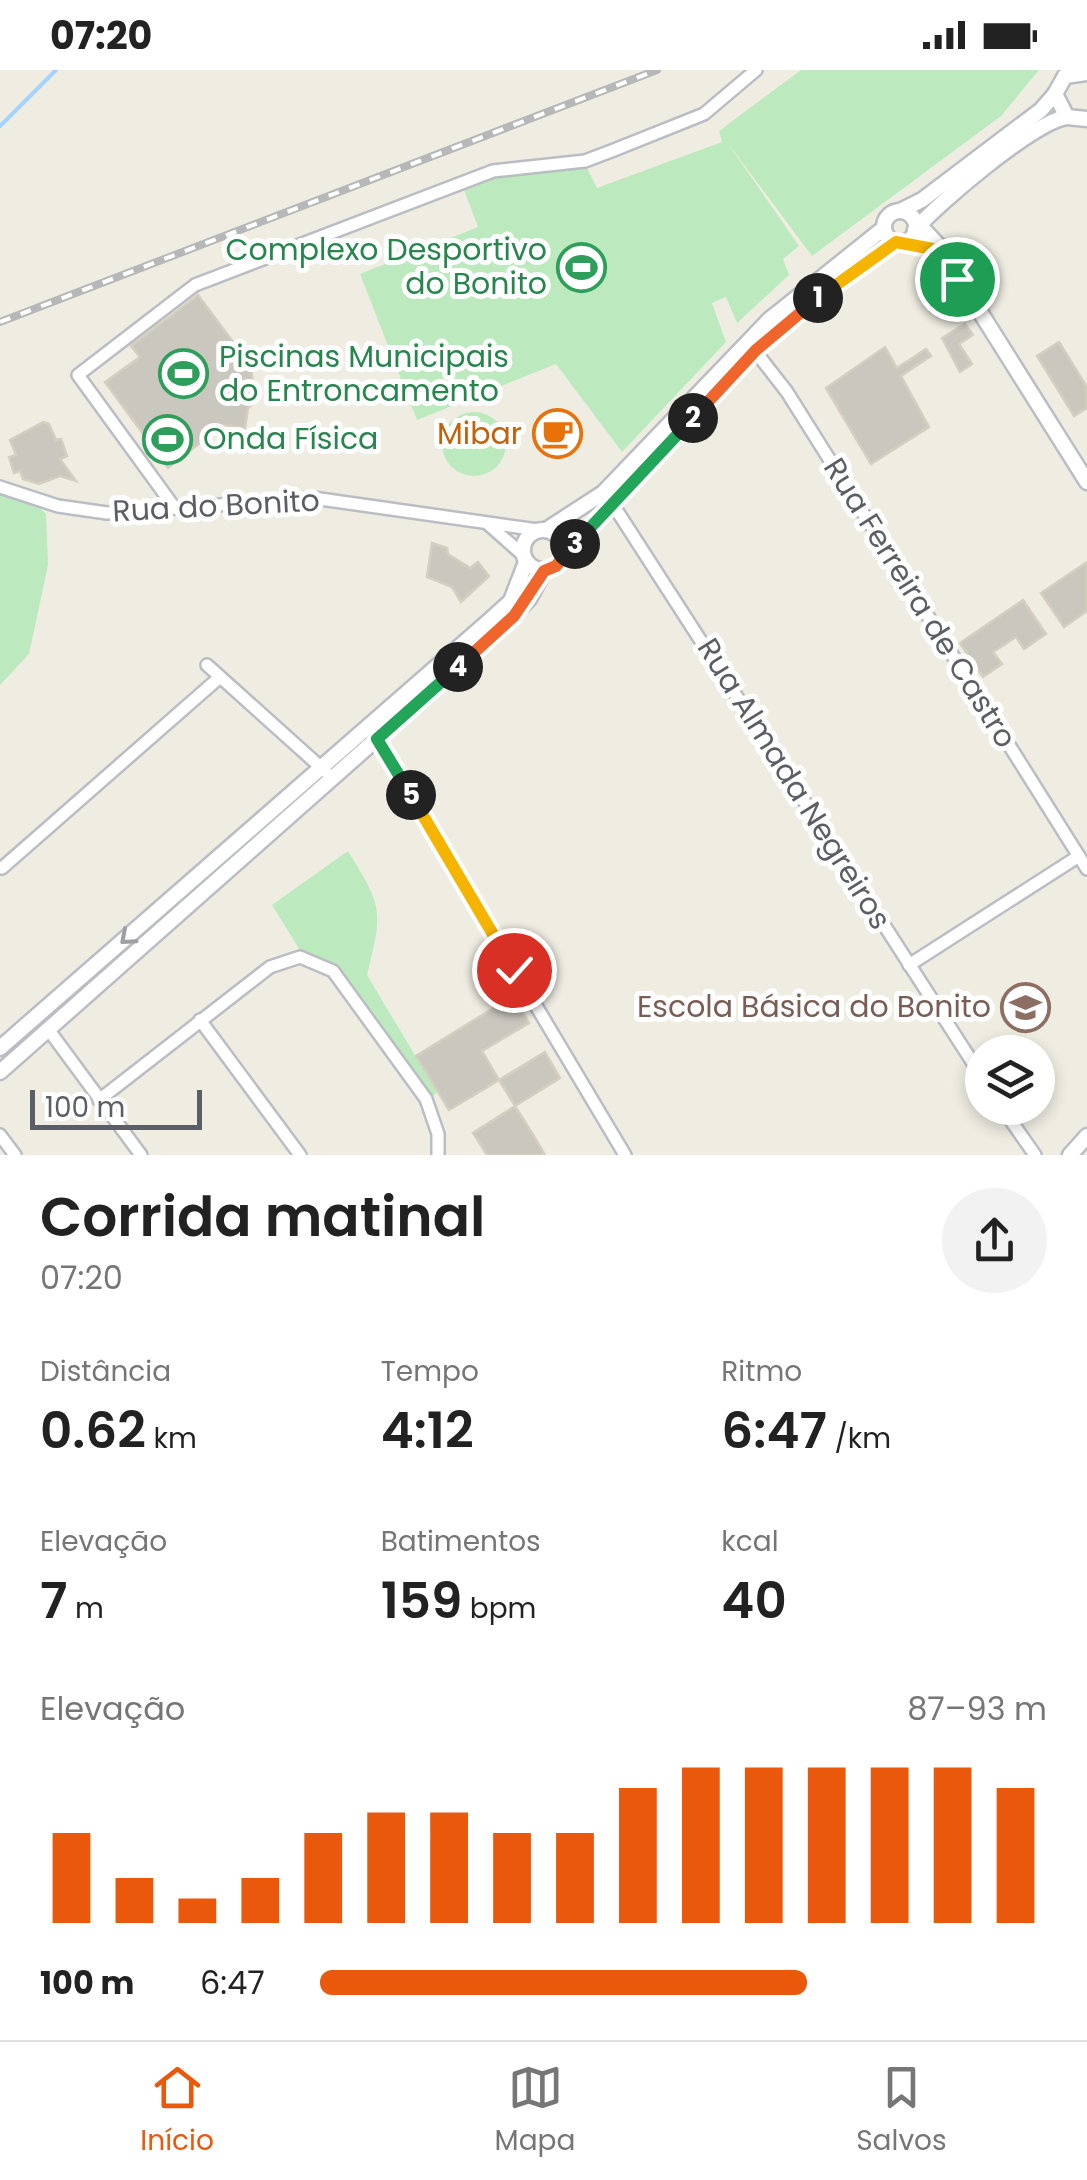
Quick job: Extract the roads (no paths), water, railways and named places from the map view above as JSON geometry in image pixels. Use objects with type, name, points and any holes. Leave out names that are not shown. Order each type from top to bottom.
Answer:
[{"type":"street","points":[[174,507],[78,376],[195,285],[492,171],[585,161],[614,150],[704,114],[756,70]]},
{"type":"street","points":[[751,346],[859,266],[899,242],[922,200],[1042,110],[1064,73],[1087,73]]},
{"type":"street","points":[[1055,94],[1066,117]]},
{"type":"street","points":[[912,221],[1042,126],[1066,117],[1087,119]]},
{"type":"street","points":[[0,1048],[328,774],[377,739],[529,599],[544,571],[560,561],[608,498],[751,346],[884,228],[886,218],[912,221],[944,258],[1087,482]]},
{"type":"street","points":[[884,228],[899,242],[924,245],[944,258]]},
{"type":"street","name":"Rua Ferreira de Castro","points":[[751,346],[787,392],[1087,868]]},
{"type":"street","name":"Rua do Bonito","points":[[2,488],[58,506],[107,513],[313,498],[542,530]]},
{"type":"street","points":[[0,1072],[328,774],[511,600],[525,558],[524,542],[608,498]]},
{"type":"street","name":"Rua Almada Negreiros","points":[[608,498],[965,1051]]},
{"type":"street","name":"Rua do Bonito","points":[[488,524],[525,558]]},
{"type":"street","points":[[542,530],[562,542],[560,561]]},
{"type":"street","points":[[525,558],[544,571]]},
{"type":"street","points":[[207,666],[328,774]]},
{"type":"street","points":[[2,868],[220,677]]},
{"type":"street","points":[[377,739],[625,1155]]},
{"type":"street","points":[[909,965],[1079,856]]},
{"type":"street","points":[[99,1100],[270,967],[300,957],[333,971],[426,1098],[438,1134],[438,1155]]},
{"type":"street","points":[[200,1020],[300,1155]]},
{"type":"street","points":[[48,1029],[141,1155]]},
{"type":"street","points":[[1014,1125],[1035,1155]]},
{"type":"street","points":[[0,1134],[15,1155]]},
{"type":"street","points":[[1070,1155],[1087,1136]]},
{"type":"waterway","points":[[0,126],[56,70]]},
{"type":"railway","points":[[0,322],[657,70]]},
{"type":"place","name":"Complexo Desportivo do Bonito","points":[[582,267]]},
{"type":"place","name":"Piscinas Municipais do Entroncamento","points":[[184,374]]},
{"type":"place","name":"Mibar","points":[[557,434]]},
{"type":"place","name":"Onda Física","points":[[168,439]]},
{"type":"place","name":"Escola Básica do Bonito","points":[[1026,1007]]}]
